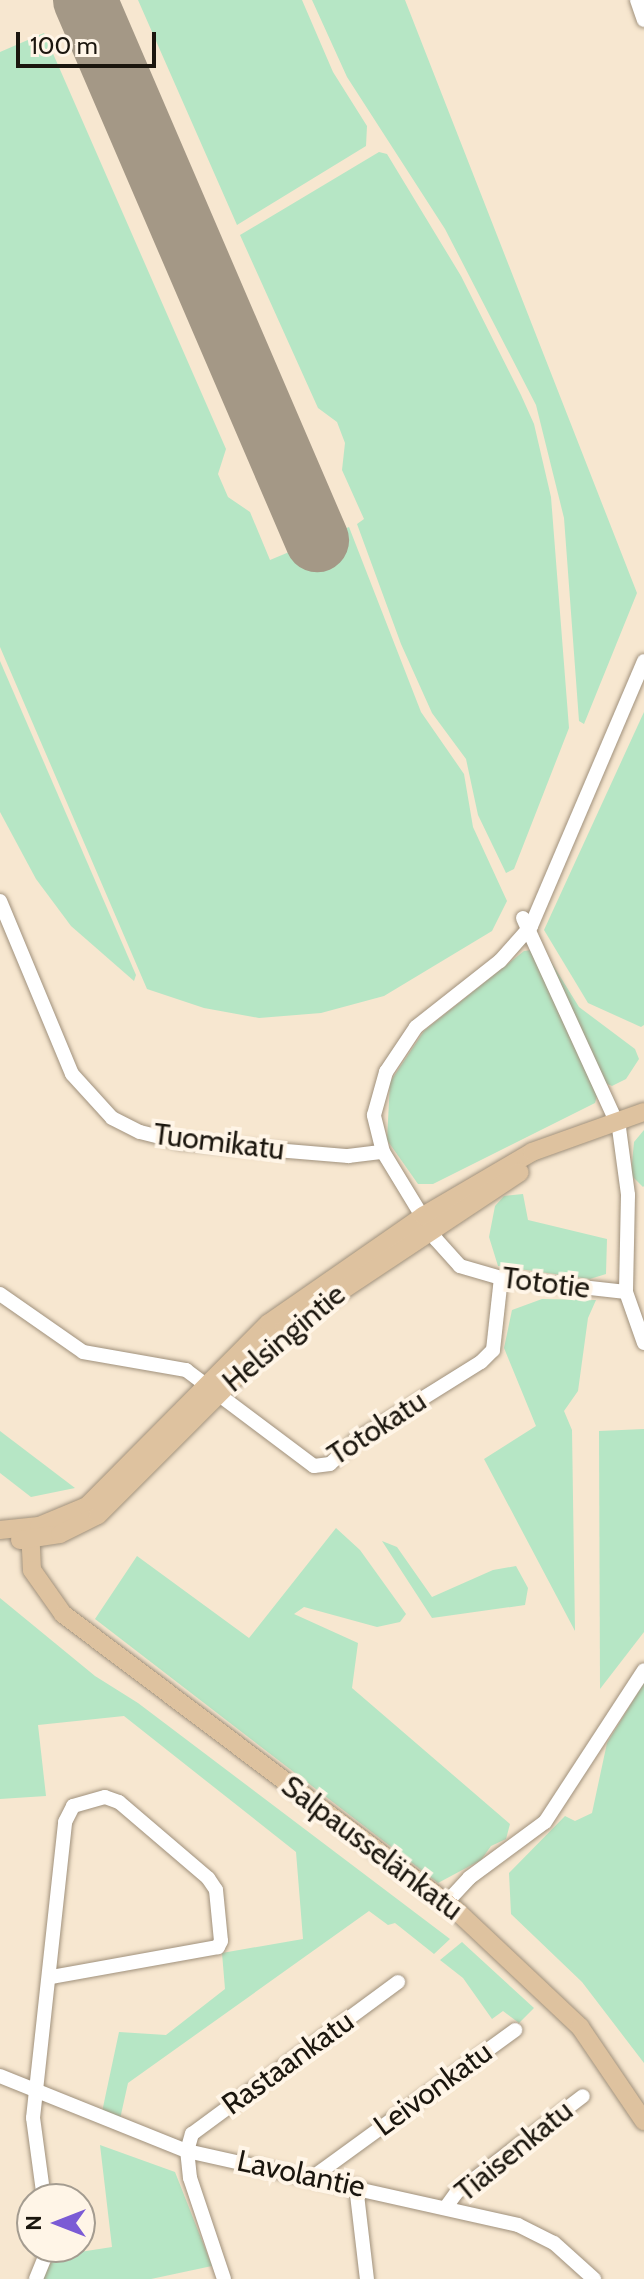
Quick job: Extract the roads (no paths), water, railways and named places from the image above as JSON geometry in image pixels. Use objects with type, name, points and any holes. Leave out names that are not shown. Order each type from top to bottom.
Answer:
[{"type":"main road","name":"Helsingintie","points":[[0,1539],[32,1535],[100,1496],[294,1303],[427,1224],[512,1162],[580,1133],[644,1112]]},
{"type":"main road","name":"Helsingintie","points":[[0,1530],[32,1535]]},
{"type":"main road","name":"Salpausselänkatu","points":[[32,1535],[46,1585],[63,1614],[446,1903],[580,2027],[644,2121]]},
{"type":"street","points":[[637,0],[644,20]]},
{"type":"street","points":[[383,1152],[376,1132],[376,1098],[395,1054],[433,1010],[500,961],[525,924],[562,864],[644,661]]},
{"type":"street","name":"Tuomikatu","points":[[0,901],[72,1074],[112,1118],[140,1132],[180,1142],[348,1156],[383,1152]]},
{"type":"street","points":[[525,924],[616,1120],[627,1183],[626,1292]]},
{"type":"street","name":"Tototie","points":[[383,1152],[427,1224],[460,1266],[501,1278],[626,1292],[644,1343]]},
{"type":"street","name":"Totokatu","points":[[0,1294],[83,1352],[177,1366],[314,1466],[330,1464],[356,1440],[493,1350],[501,1278]]},
{"type":"street","points":[[446,1903],[469,1878],[545,1822],[644,1670]]},
{"type":"street","points":[[42,2183],[33,2118],[67,1813],[85,1799],[105,1797],[119,1802],[208,1878],[216,1890],[221,1941],[218,1947],[51,1977]]},
{"type":"street","name":"Rastaankatu","points":[[187,2151],[192,2134],[398,1982]]},
{"type":"street","name":"Leivonkatu","points":[[313,2177],[515,2030]]},
{"type":"street","name":"Lavolantie","points":[[0,2076],[187,2151],[356,2186],[518,2225],[554,2243],[594,2279]]},
{"type":"street","name":"Tiaisenkatu","points":[[446,2207],[457,2192],[583,2096]]},
{"type":"street","points":[[187,2151],[190,2178],[224,2279]]},
{"type":"street","points":[[356,2186],[367,2279]]}]
